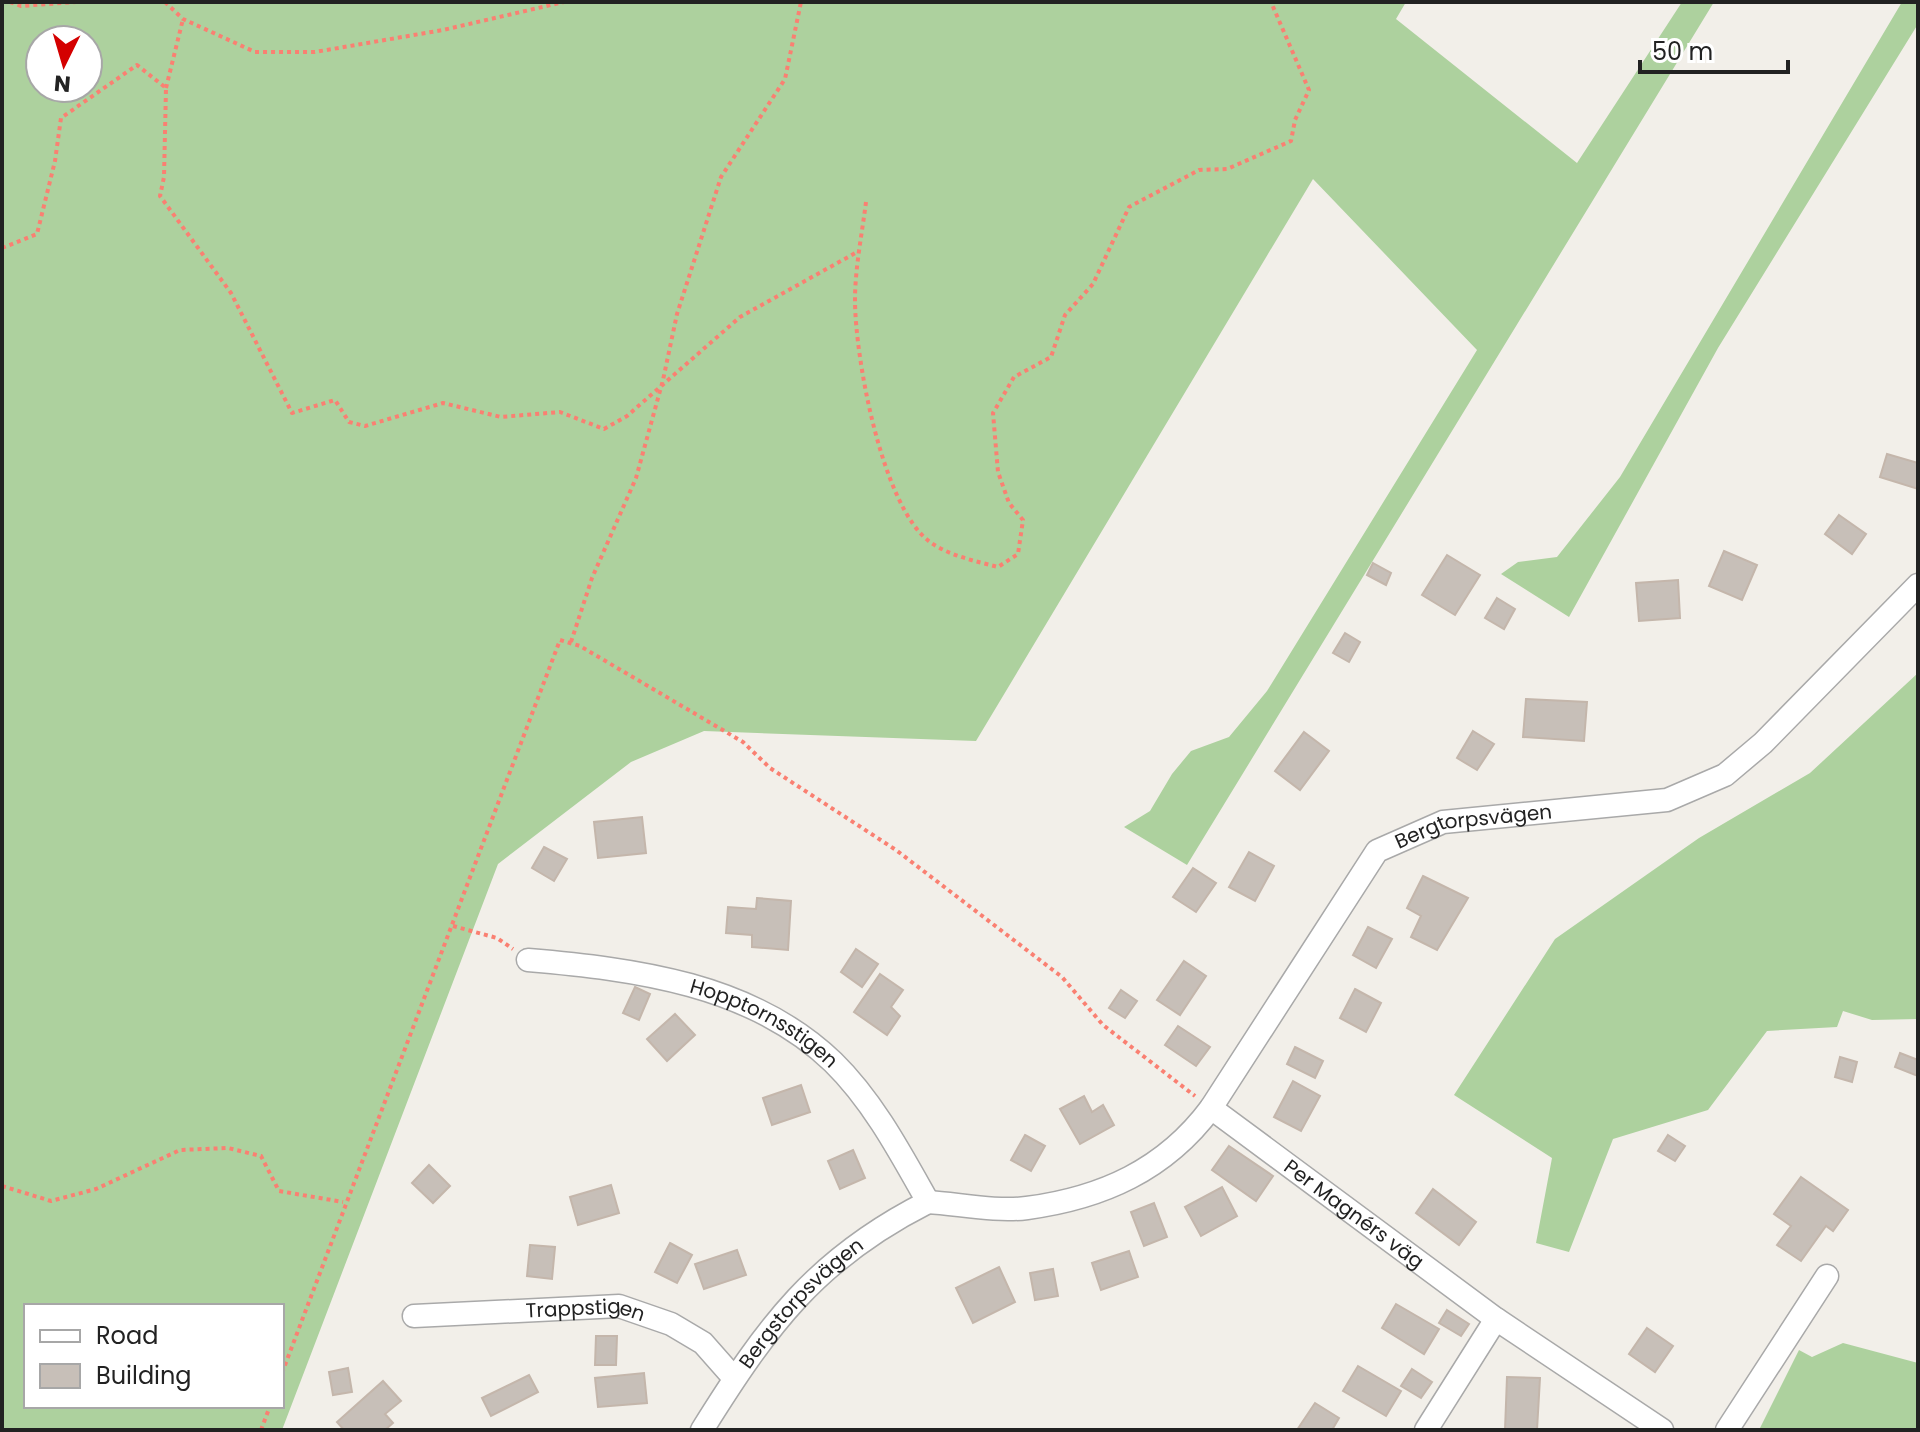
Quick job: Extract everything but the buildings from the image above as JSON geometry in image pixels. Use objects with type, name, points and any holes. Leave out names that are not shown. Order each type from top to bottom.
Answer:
[{"type":"street","name":"Bergtorpsvägen","points":[[928,1202],[1024,1209],[1083,1196],[1139,1174],[1188,1139],[1211,1108],[1377,851],[1443,822],[1667,800],[1725,775],[1763,743],[1918,585]]},
{"type":"street","name":"Hopptornsstigen","points":[[528,960],[663,977],[756,1007],[832,1062],[891,1135],[928,1202]]},
{"type":"street","name":"Per Magnérs väg","points":[[1211,1108],[1496,1319],[1662,1430]]},
{"type":"street","name":"Bergstorpsvägen","points":[[702,1430],[733,1377],[777,1318],[849,1248],[928,1202]]},
{"type":"street","points":[[1727,1430],[1827,1276]]},
{"type":"street","name":"Trappstigen","points":[[414,1316],[619,1306],[671,1324],[703,1343],[733,1377]]},
{"type":"street","points":[[1426,1430],[1496,1319]]},
{"type":"path","points":[[10,2],[21,6],[76,2]]},
{"type":"path","points":[[165,2],[183,19],[255,52],[315,52],[443,30],[564,2]]},
{"type":"path","points":[[571,643],[592,578],[636,478],[663,380],[677,314],[721,177],[785,79],[801,2]]},
{"type":"path","points":[[866,202],[855,300],[865,392],[887,468],[911,522],[929,541],[963,558],[998,567],[1018,554],[1023,520],[1009,503],[998,472],[993,413],[1014,377],[1051,357],[1065,315],[1093,284],[1129,207],[1199,170],[1227,169],[1291,141],[1295,120],[1309,90],[1271,2]]},
{"type":"path","points":[[183,19],[166,88],[164,177],[160,196],[231,293],[292,413],[335,400],[349,422],[365,426],[443,403],[501,417],[560,412],[604,429],[627,416],[663,380],[740,317],[859,251]]},
{"type":"path","points":[[2,248],[37,234],[61,118],[137,65],[166,88]]},
{"type":"path","points":[[284,1368],[560,640],[641,680],[743,742],[770,768],[896,850],[1062,977],[1103,1025],[1211,1108]]},
{"type":"path","points":[[453,926],[497,938],[528,960]]},
{"type":"path","points":[[2,1186],[51,1201],[96,1189],[180,1150],[228,1148],[261,1156],[279,1191],[345,1202]]},
{"type":"path","points":[[261,1430],[269,1408]]},
{"type":"green space","points":[[2,2],[1406,2],[1396,19],[1577,163],[1682,2],[1714,2],[1187,865],[1124,827],[1150,811],[1172,774],[1191,751],[1229,737],[1267,691],[1477,350],[1313,179],[976,741],[704,731],[631,762],[498,864],[282,1430],[2,1430]]},
{"type":"green space","points":[[1902,2],[1918,2],[1918,24],[1718,348],[1569,617],[1501,574],[1518,562],[1557,557],[1620,477]]},
{"type":"green space","points":[[1918,673],[1918,1019],[1872,1020],[1843,1011],[1837,1027],[1767,1031],[1708,1110],[1613,1139],[1569,1252],[1536,1243],[1552,1158],[1454,1095],[1555,939],[1699,838],[1810,773]]},
{"type":"green space","points":[[1843,1343],[1918,1363],[1918,1430],[1759,1430],[1799,1350],[1812,1357]]}]
